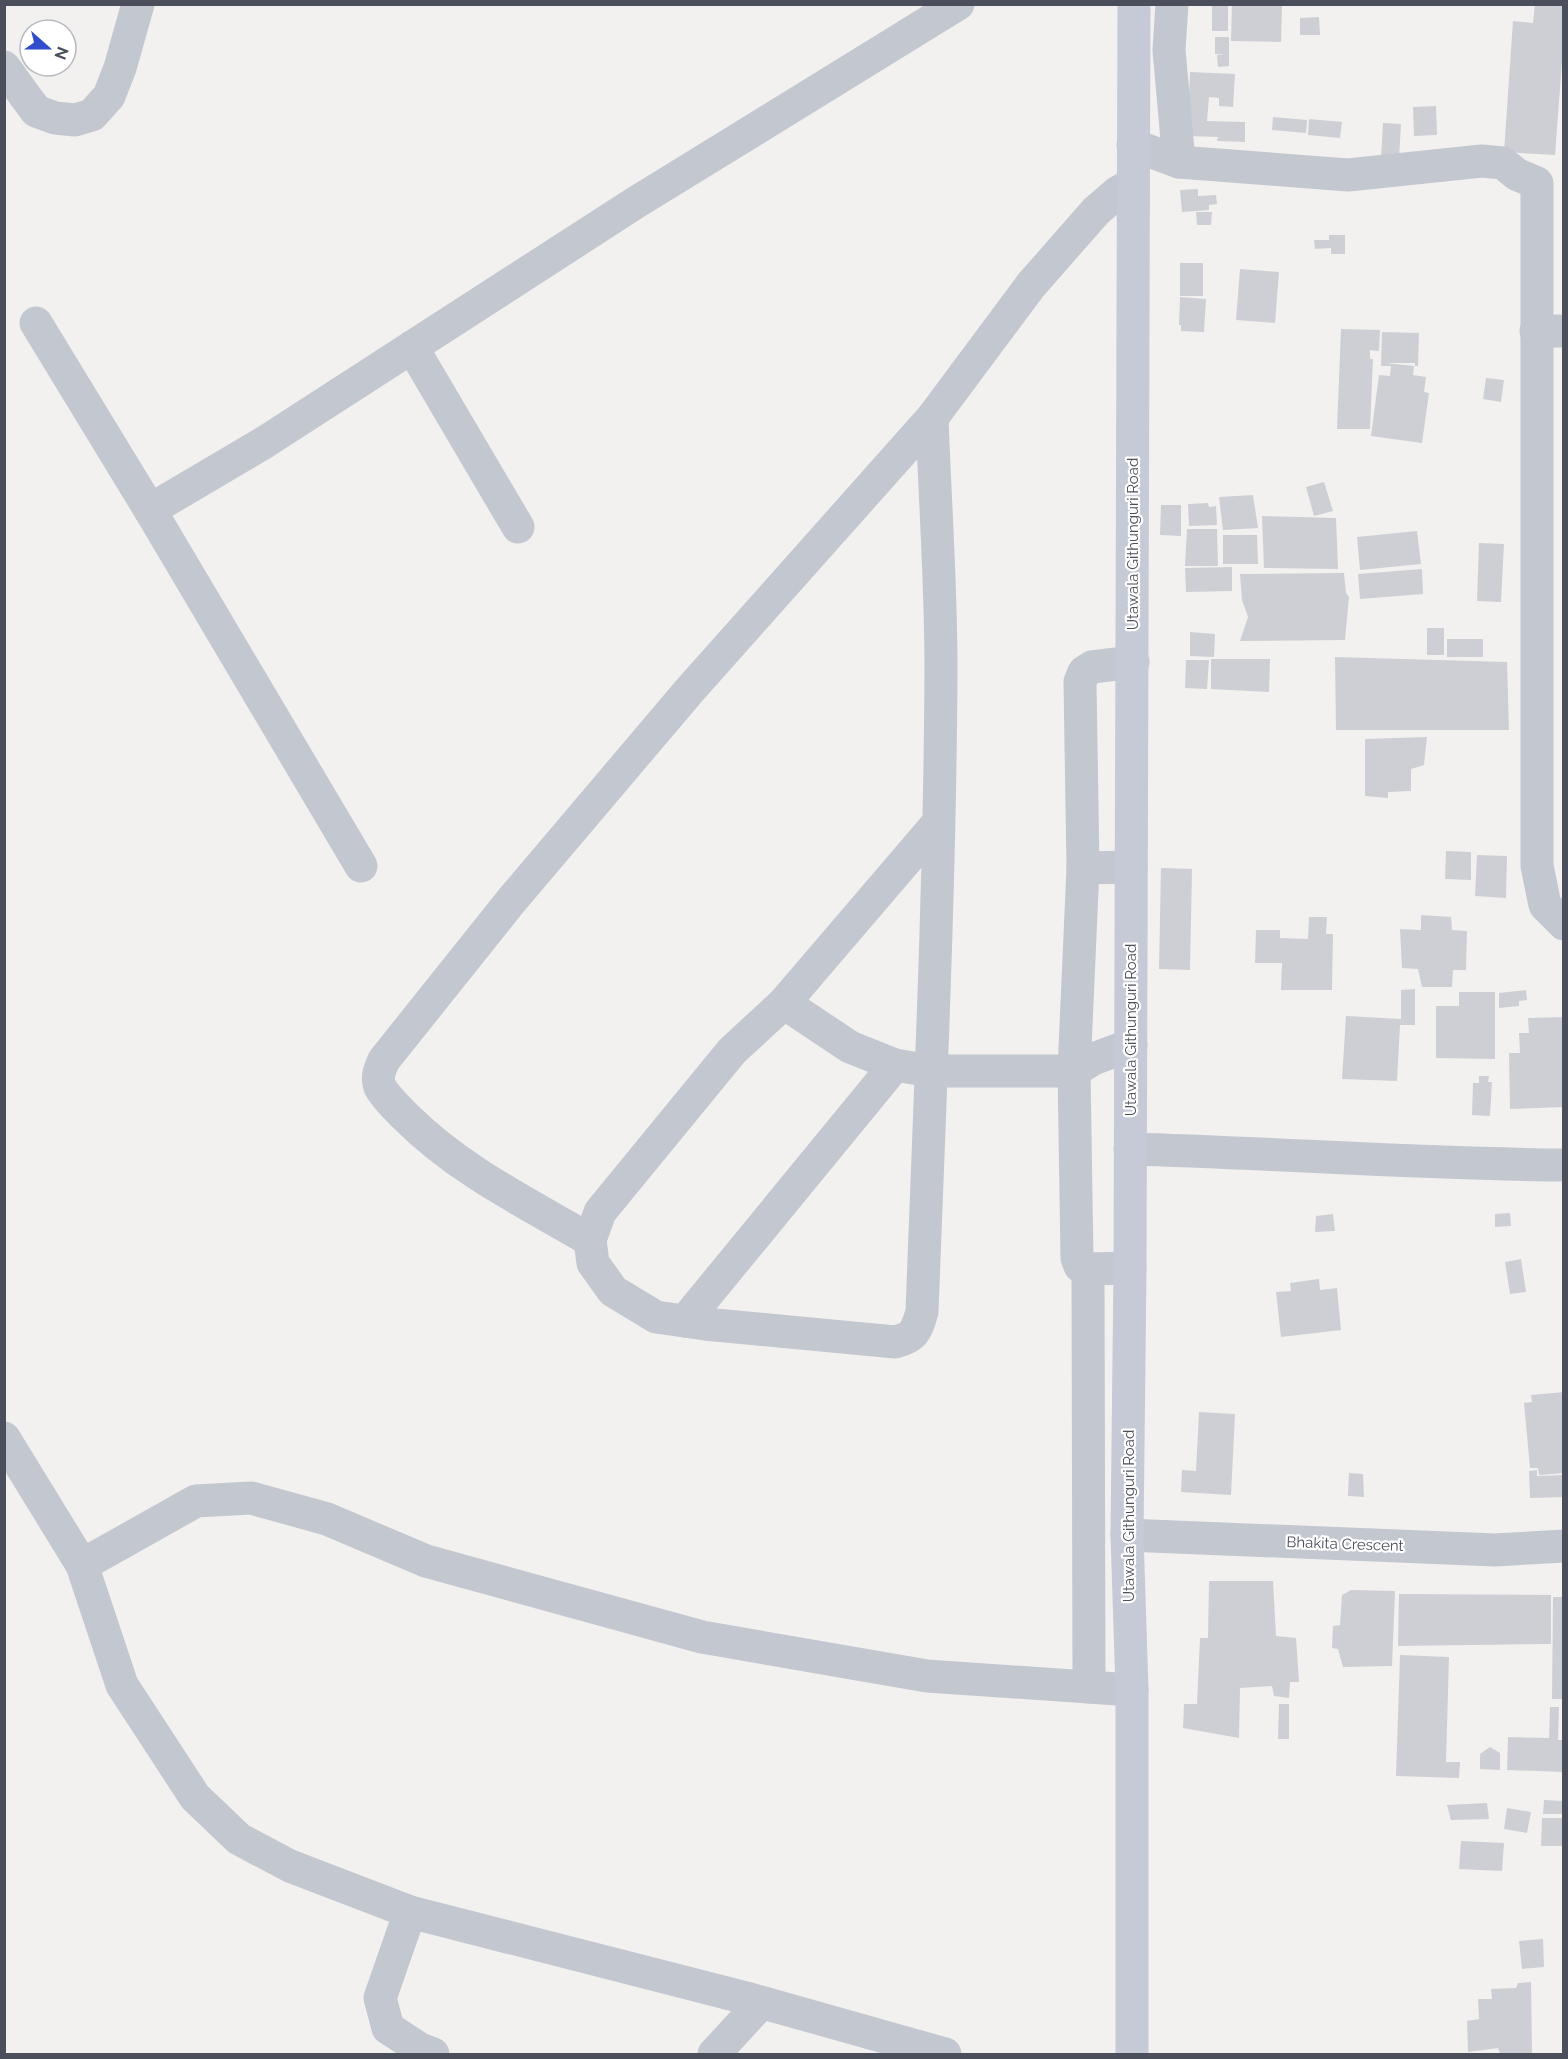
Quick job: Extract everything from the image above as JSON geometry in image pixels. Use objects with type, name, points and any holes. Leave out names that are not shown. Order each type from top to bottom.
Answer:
[{"type":"street","points":[[4,67],[36,111],[55,118],[75,120],[92,115],[109,96],[120,68],[138,4]]},
{"type":"street","points":[[150,510],[265,442],[643,198],[958,4]]},
{"type":"street","name":"Utawala Githunguri Road","points":[[1132,2055],[1132,1690],[1127,1535],[1133,662],[1134,4]]},
{"type":"street","points":[[1172,4],[1169,50],[1179,162]]},
{"type":"street","points":[[1134,47],[1169,50]]},
{"type":"street","points":[[1133,146],[1179,162],[1348,175],[1482,161],[1503,163],[1516,174],[1537,183],[1550,331],[1537,866],[1545,905],[1563,924]]},
{"type":"street","points":[[590,1240],[480,1176],[425,1136],[380,1087],[378,1076],[384,1060],[511,901],[689,691],[932,418],[1031,285],[1096,211],[1118,192],[1133,184]]},
{"type":"street","points":[[36,323],[361,866]]},
{"type":"street","points":[[412,347],[518,527]]},
{"type":"street","points":[[932,418],[941,666],[938,823],[931,1071],[922,1312],[916,1329],[909,1339],[895,1342],[685,1321],[656,1317],[613,1291],[593,1263],[590,1240],[600,1212],[732,1051],[784,1003],[938,823]]},
{"type":"street","points":[[1130,1268],[1088,1269],[1080,1266],[1077,1258],[1074,1071],[1083,868],[1080,682],[1084,672],[1092,667],[1133,662]]},
{"type":"street","points":[[1083,868],[1131,867]]},
{"type":"street","points":[[784,1003],[850,1047],[895,1065],[931,1071],[1074,1071],[1093,1059],[1131,1045]]},
{"type":"street","points":[[685,1321],[895,1065]]},
{"type":"street","points":[[1130,1149],[1484,1164],[1563,1165]]},
{"type":"street","points":[[1088,1269],[1089,1687]]},
{"type":"street","points":[[4,1438],[82,1564],[122,1685],[195,1797],[239,1839],[290,1866],[410,1912],[761,2003],[945,2055]]},
{"type":"street","points":[[82,1564],[196,1502],[251,1498],[327,1519],[426,1561],[742,1646],[927,1676],[1132,1690]]},
{"type":"street","name":"Bhakita Crescent","points":[[1127,1535],[1495,1550],[1563,1546]]},
{"type":"street","points":[[410,1912],[380,1998],[388,2028],[433,2055]]},
{"type":"street","points":[[714,2055],[761,2003]]},
{"type":"building","points":[[1212,4],[1228,4],[1228,31],[1212,31]]},
{"type":"building","points":[[1232,4],[1282,4],[1281,42],[1231,41]]},
{"type":"building","points":[[1535,4],[1564,6],[1555,155],[1504,152],[1513,21],[1533,23]]},
{"type":"building","points":[[1319,17],[1320,35],[1300,35],[1300,18]]},
{"type":"building","points":[[1215,37],[1229,37],[1229,66],[1218,67],[1217,55],[1225,54],[1215,54]]},
{"type":"building","points":[[1190,72],[1235,74],[1233,107],[1219,106],[1219,98],[1209,97],[1207,121],[1245,122],[1245,142],[1217,141],[1218,137],[1187,136]]},
{"type":"building","points":[[1436,106],[1437,135],[1414,136],[1413,107]]},
{"type":"building","points":[[1273,117],[1307,120],[1306,133],[1272,130]]},
{"type":"building","points":[[1309,119],[1342,122],[1340,138],[1308,135]]},
{"type":"building","points":[[1383,123],[1401,124],[1399,159],[1381,158]]},
{"type":"building","points":[[1198,189],[1198,196],[1216,195],[1217,204],[1209,205],[1209,210],[1182,212],[1180,190]]},
{"type":"building","points":[[1196,212],[1212,212],[1211,225],[1197,225]]},
{"type":"building","points":[[1329,235],[1345,235],[1345,254],[1331,254],[1331,248],[1315,249],[1314,240],[1329,240]]},
{"type":"building","points":[[1180,263],[1203,263],[1203,296],[1180,296]]},
{"type":"building","points":[[1240,269],[1279,272],[1275,323],[1236,320]]},
{"type":"building","points":[[1180,297],[1206,299],[1204,332],[1181,331],[1181,325],[1179,325]]},
{"type":"building","points":[[1341,329],[1380,330],[1379,351],[1370,350],[1370,359],[1373,359],[1370,429],[1337,429]]},
{"type":"building","points":[[1382,332],[1419,333],[1418,366],[1415,366],[1415,363],[1386,363],[1414,366],[1413,375],[1426,377],[1424,392],[1429,393],[1422,443],[1371,436],[1379,375],[1390,376],[1391,366],[1381,366]]},
{"type":"building","points":[[1486,378],[1504,380],[1501,402],[1483,399]]},
{"type":"building","points":[[1324,482],[1333,511],[1314,516],[1306,487]]},
{"type":"building","points":[[1253,495],[1258,528],[1223,530],[1219,497]]},
{"type":"building","points":[[1208,503],[1209,507],[1216,506],[1217,525],[1189,526],[1188,504]]},
{"type":"building","points":[[1161,505],[1181,505],[1181,536],[1160,535]]},
{"type":"building","points":[[1262,516],[1336,518],[1338,569],[1264,568]]},
{"type":"building","points":[[1187,529],[1217,529],[1218,566],[1185,566]]},
{"type":"building","points":[[1417,531],[1421,564],[1360,570],[1357,537]]},
{"type":"building","points":[[1223,535],[1257,535],[1258,564],[1223,564]]},
{"type":"building","points":[[1479,543],[1504,544],[1501,602],[1477,601]]},
{"type":"building","points":[[1232,567],[1232,591],[1186,592],[1185,568]]},
{"type":"building","points":[[1422,569],[1423,594],[1360,599],[1358,574]]},
{"type":"building","points":[[1344,573],[1346,593],[1349,597],[1345,640],[1240,641],[1248,617],[1242,600],[1240,574]]},
{"type":"building","points":[[1427,628],[1444,628],[1444,655],[1427,655]]},
{"type":"building","points":[[1190,632],[1215,634],[1214,657],[1190,656]]},
{"type":"building","points":[[1447,639],[1483,639],[1483,657],[1447,657]]},
{"type":"building","points":[[1335,657],[1507,662],[1509,730],[1336,730]]},
{"type":"building","points":[[1211,659],[1270,659],[1269,692],[1211,689]]},
{"type":"building","points":[[1186,660],[1209,660],[1207,689],[1185,688]]},
{"type":"building","points":[[1427,737],[1424,765],[1411,769],[1411,791],[1388,792],[1388,798],[1365,796],[1365,739]]},
{"type":"building","points":[[1446,851],[1471,852],[1471,880],[1445,879]]},
{"type":"building","points":[[1477,855],[1507,856],[1506,898],[1475,896]]},
{"type":"building","points":[[1161,868],[1192,869],[1190,970],[1159,969]]},
{"type":"building","points":[[1421,915],[1451,917],[1452,930],[1467,931],[1466,970],[1453,970],[1452,987],[1422,987],[1418,969],[1402,968],[1400,929],[1421,930]]},
{"type":"building","points":[[1309,917],[1327,917],[1326,934],[1333,934],[1332,990],[1281,990],[1282,963],[1255,963],[1256,930],[1280,930],[1280,938],[1308,939]]},
{"type":"building","points":[[1415,989],[1415,1025],[1400,1025],[1397,1081],[1342,1079],[1346,1016],[1401,1019],[1401,990]]},
{"type":"building","points":[[1526,990],[1527,1000],[1519,1001],[1519,1006],[1499,1008],[1499,993]]},
{"type":"building","points":[[1459,992],[1495,992],[1495,1059],[1436,1058],[1436,1006],[1459,1006]]},
{"type":"building","points":[[1564,1017],[1564,1107],[1510,1109],[1509,1053],[1520,1053],[1519,1033],[1529,1033],[1528,1018]]},
{"type":"building","points":[[1479,1076],[1489,1076],[1488,1082],[1492,1082],[1490,1116],[1472,1115],[1473,1083],[1479,1083]]},
{"type":"building","points":[[1510,1213],[1511,1226],[1495,1227],[1495,1214]]},
{"type":"building","points":[[1333,1214],[1335,1231],[1315,1232],[1316,1216]]},
{"type":"building","points":[[1521,1259],[1526,1292],[1510,1294],[1505,1262]]},
{"type":"building","points":[[1319,1279],[1320,1290],[1337,1288],[1341,1330],[1281,1337],[1276,1292],[1291,1291],[1290,1283]]},
{"type":"building","points":[[1564,1392],[1564,1473],[1539,1475],[1538,1468],[1530,1468],[1524,1403],[1532,1402],[1531,1395]]},
{"type":"building","points":[[1199,1412],[1235,1414],[1231,1495],[1181,1492],[1182,1470],[1196,1471]]},
{"type":"building","points":[[1537,1470],[1537,1476],[1564,1475],[1564,1497],[1530,1498],[1529,1471]]},
{"type":"building","points":[[1349,1473],[1363,1474],[1364,1497],[1348,1496]]},
{"type":"building","points":[[1209,1581],[1273,1581],[1276,1636],[1296,1638],[1299,1682],[1290,1682],[1289,1698],[1274,1696],[1272,1686],[1240,1688],[1239,1738],[1183,1728],[1184,1704],[1197,1704],[1200,1638],[1208,1638]]},
{"type":"building","points":[[1351,1590],[1395,1591],[1392,1666],[1343,1667],[1338,1649],[1332,1648],[1333,1626],[1340,1625],[1342,1595]]},
{"type":"building","points":[[1399,1594],[1551,1595],[1551,1644],[1398,1646]]},
{"type":"building","points":[[1553,1597],[1564,1597],[1564,1699],[1552,1699]]},
{"type":"building","points":[[1400,1655],[1449,1657],[1446,1762],[1460,1762],[1459,1778],[1396,1776]]},
{"type":"building","points":[[1279,1704],[1289,1704],[1289,1739],[1278,1739]]},
{"type":"building","points":[[1550,1707],[1559,1707],[1558,1740],[1564,1740],[1564,1772],[1507,1770],[1508,1737],[1549,1738]]},
{"type":"building","points":[[1490,1747],[1500,1753],[1500,1770],[1480,1769],[1480,1754]]},
{"type":"building","points":[[1544,1800],[1563,1801],[1563,1814],[1543,1814]]},
{"type":"building","points":[[1487,1803],[1489,1819],[1451,1820],[1447,1805]]},
{"type":"building","points":[[1507,1808],[1531,1812],[1527,1833],[1504,1829]]},
{"type":"building","points":[[1542,1818],[1564,1818],[1564,1846],[1541,1846]]},
{"type":"building","points":[[1461,1841],[1504,1843],[1502,1871],[1459,1869]]},
{"type":"building","points":[[1543,1939],[1544,1967],[1522,1969],[1519,1941]]},
{"type":"building","points":[[1531,1982],[1532,2054],[1500,2054],[1498,2048],[1468,2052],[1467,2021],[1479,2019],[1478,1999],[1492,1999],[1491,1989],[1516,1988],[1518,1983]]}]
